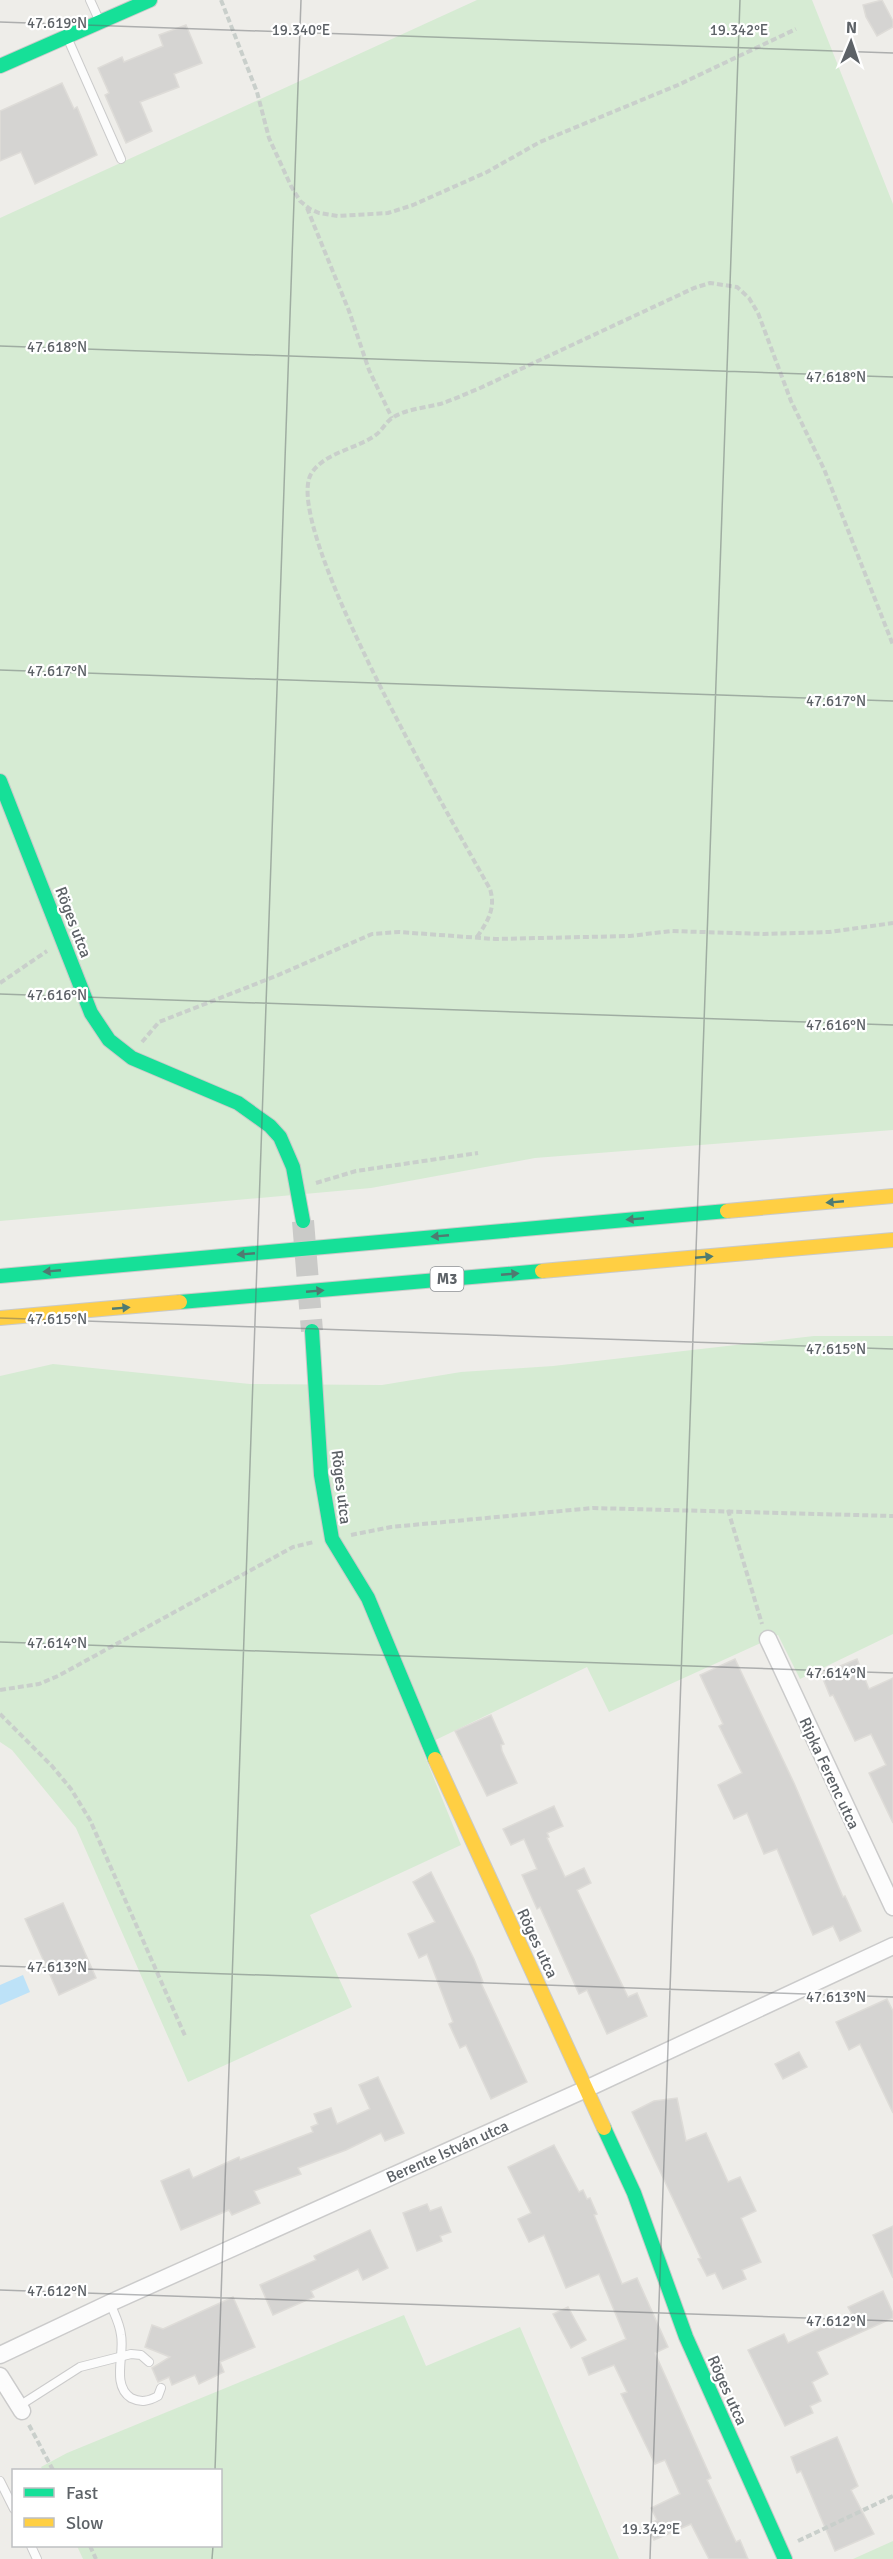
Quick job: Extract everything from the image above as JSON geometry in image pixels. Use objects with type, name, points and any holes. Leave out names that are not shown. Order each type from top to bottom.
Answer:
[{"type":"main road","points":[[0,66],[150,0]]},
{"type":"main road","name":"Röges utca","points":[[0,781],[91,1013],[108,1040],[132,1058],[218,1094],[259,1116],[279,1137],[293,1167],[303,1221]]},
{"type":"main road","points":[[0,1276],[893,1196]]},
{"type":"main road","name":"M3","points":[[0,1318],[893,1240]]},
{"type":"main road","name":"Röges utca","points":[[312,1331],[321,1475],[332,1539],[368,1598],[418,1722],[634,2193],[686,2337],[783,2554]]},
{"type":"street","name":"Ripka Ferenc utca","points":[[768,1639],[893,1907]]},
{"type":"street","name":"Berente István utca","points":[[0,2355],[110,2303],[586,2089],[893,1946]]},
{"type":"street","points":[[0,2376],[20,2409]]},
{"type":"lane","points":[[90,0],[100,22]]},
{"type":"lane","points":[[67,37],[121,159]]},
{"type":"lane","points":[[110,2303],[121,2332],[120,2381],[129,2396],[137,2401],[149,2401],[158,2396],[161,2388]]},
{"type":"lane","points":[[20,2409],[80,2367],[122,2355],[141,2355],[149,2362]]},
{"type":"lane","points":[[0,2481],[12,2505]]},
{"type":"path","points":[[221,0],[257,92],[269,138],[300,201],[319,213],[365,216],[388,213],[413,205],[487,172],[540,142],[668,89],[796,29]]},
{"type":"path","points":[[307,207],[349,311],[369,370],[392,418]]},
{"type":"path","points":[[477,937],[488,921],[494,900],[490,889],[384,693],[344,609],[316,540],[308,503],[308,483],[312,473],[328,459],[376,435],[392,418],[478,389],[694,288],[710,283],[737,287],[758,313],[791,401],[824,469],[893,645]]},
{"type":"path","points":[[132,1058],[147,1034],[159,1022],[276,976],[372,934],[399,932],[477,937],[630,936],[671,931],[764,934],[829,932],[893,923]]},
{"type":"path","points":[[0,983],[62,940]]},
{"type":"path","points":[[298,1188],[356,1171],[478,1153]]},
{"type":"path","points":[[0,1690],[39,1684],[58,1676],[293,1547],[391,1527],[565,1510],[728,1510],[893,1516]]},
{"type":"path","points":[[728,1510],[745,1573],[768,1639]]},
{"type":"path","points":[[0,1714],[52,1766],[71,1789],[90,1820],[186,2038]]},
{"type":"path","points":[[20,2409],[52,2469]]},
{"type":"path","points":[[783,2554],[893,2496]]},
{"type":"green space","points":[[477,0],[812,0],[893,204],[893,1130],[535,1158],[371,1188],[0,1221],[0,218]]},
{"type":"green space","points":[[814,1336],[893,1336],[893,1634],[800,1679],[778,1635],[609,1712],[587,1667],[421,1747],[461,1845],[310,1915],[352,2007],[188,2082],[76,1828],[12,1750],[0,1742],[0,1376],[53,1364],[250,1384],[382,1385],[461,1372],[553,1366]]},
{"type":"green space","points":[[404,2315],[426,2366],[520,2327],[619,2559],[83,2559],[77,2547],[222,2547],[222,2469],[42,2469],[41,2467],[67,2453]]},
{"type":"green space","points":[[893,2541],[893,2559],[853,2559]]},
{"type":"water","points":[[23,1975],[30,1992],[0,2005],[0,1985]]},
{"type":"building","points":[[882,0],[893,21],[893,27],[877,36],[866,17],[863,5]]},
{"type":"building","points":[[186,25],[202,63],[174,74],[179,87],[140,102],[152,131],[126,143],[105,95],[109,93],[98,68],[122,57],[124,62],[163,46],[159,35]]},
{"type":"building","points":[[62,83],[74,109],[77,107],[97,155],[35,184],[21,152],[0,161],[0,111]]},
{"type":"building","points":[[735,1659],[794,1783],[843,1897],[845,1896],[861,1931],[840,1941],[833,1926],[813,1935],[777,1849],[764,1854],[747,1813],[734,1819],[718,1785],[742,1773],[719,1726],[723,1724],[700,1675]]},
{"type":"building","points":[[857,1659],[869,1689],[893,1678],[893,1823],[869,1773],[886,1765],[871,1734],[855,1741],[833,1695],[830,1696],[821,1674]]},
{"type":"building","points":[[491,1715],[504,1744],[501,1745],[502,1751],[517,1783],[487,1796],[455,1731]]},
{"type":"building","points":[[554,1806],[563,1826],[547,1833],[549,1837],[547,1838],[565,1877],[584,1868],[591,1883],[577,1890],[628,1997],[637,1993],[647,2016],[607,2034],[587,1990],[579,1994],[540,1907],[537,1909],[522,1875],[537,1869],[524,1839],[511,1845],[503,1829]]},
{"type":"building","points":[[431,1872],[474,1959],[483,1982],[481,1983],[527,2082],[491,2099],[466,2045],[460,2048],[449,2024],[453,2022],[427,1954],[419,1958],[408,1934],[435,1922],[413,1882]]},
{"type":"building","points":[[63,1903],[96,1978],[59,1995],[25,1919]]},
{"type":"building","points":[[887,1999],[893,2011],[893,2113],[860,2044],[849,2050],[836,2022]]},
{"type":"building","points":[[799,2052],[807,2067],[783,2079],[775,2064]]},
{"type":"building","points":[[378,2077],[404,2133],[385,2141],[381,2133],[346,2150],[298,2168],[301,2174],[254,2191],[260,2203],[232,2215],[229,2210],[181,2230],[161,2181],[189,2169],[193,2178],[239,2157],[240,2160],[313,2132],[311,2127],[318,2124],[314,2114],[331,2108],[337,2124],[370,2109],[359,2085]]},
{"type":"building","points":[[677,2098],[686,2141],[706,2133],[728,2182],[740,2177],[756,2211],[741,2218],[761,2262],[742,2270],[746,2279],[723,2289],[715,2273],[707,2276],[698,2259],[701,2258],[632,2112],[654,2101]]},
{"type":"building","points":[[554,2145],[579,2192],[583,2190],[587,2199],[590,2198],[597,2214],[594,2215],[622,2284],[637,2278],[668,2347],[655,2353],[711,2478],[707,2480],[736,2542],[740,2540],[748,2559],[709,2559],[691,2524],[654,2540],[647,2525],[657,2520],[651,2508],[680,2494],[665,2460],[655,2464],[621,2394],[627,2392],[614,2365],[589,2375],[582,2358],[626,2339],[599,2274],[566,2288],[544,2235],[529,2242],[518,2219],[531,2213],[508,2167]]},
{"type":"building","points":[[427,2204],[430,2211],[441,2207],[451,2232],[440,2236],[442,2241],[417,2251],[403,2213]]},
{"type":"building","points":[[893,2226],[893,2278],[873,2235]]},
{"type":"building","points":[[370,2230],[388,2268],[363,2280],[358,2269],[311,2291],[314,2297],[273,2315],[260,2285],[316,2260],[314,2256]]},
{"type":"building","points":[[883,2291],[893,2318],[817,2352],[828,2374],[812,2382],[821,2401],[810,2406],[813,2413],[785,2426],[748,2350],[784,2334],[788,2343],[852,2314],[848,2307]]},
{"type":"building","points":[[233,2297],[255,2347],[220,2362],[224,2372],[199,2384],[195,2375],[172,2385],[169,2377],[158,2382],[152,2368],[170,2357],[145,2347],[152,2325],[163,2329]]},
{"type":"building","points":[[568,2307],[586,2340],[571,2348],[553,2314]]},
{"type":"building","points":[[837,2437],[858,2486],[851,2490],[874,2534],[835,2551],[801,2471],[797,2473],[791,2457]]},
{"type":"tunnel","points":[[303,1221],[312,1331]]},
{"type":"traffic: fast","points":[[0,66],[150,0]]},
{"type":"traffic: fast","points":[[0,781],[91,1013],[109,1040],[132,1058],[238,1103],[270,1126],[280,1137],[293,1167],[303,1221]]},
{"type":"traffic: fast","points":[[0,1276],[727,1211]]},
{"type":"traffic: fast","points":[[180,1302],[542,1271]]},
{"type":"traffic: fast","points":[[312,1331],[321,1475],[332,1539],[368,1598],[435,1759]]},
{"type":"traffic: fast","points":[[604,2128],[634,2193],[686,2337],[785,2559]]},
{"type":"traffic: slow","points":[[727,1211],[893,1196]]},
{"type":"traffic: slow","points":[[542,1271],[893,1240]]},
{"type":"traffic: slow","points":[[0,1318],[180,1302]]},
{"type":"traffic: slow","points":[[435,1759],[604,2128]]}]
